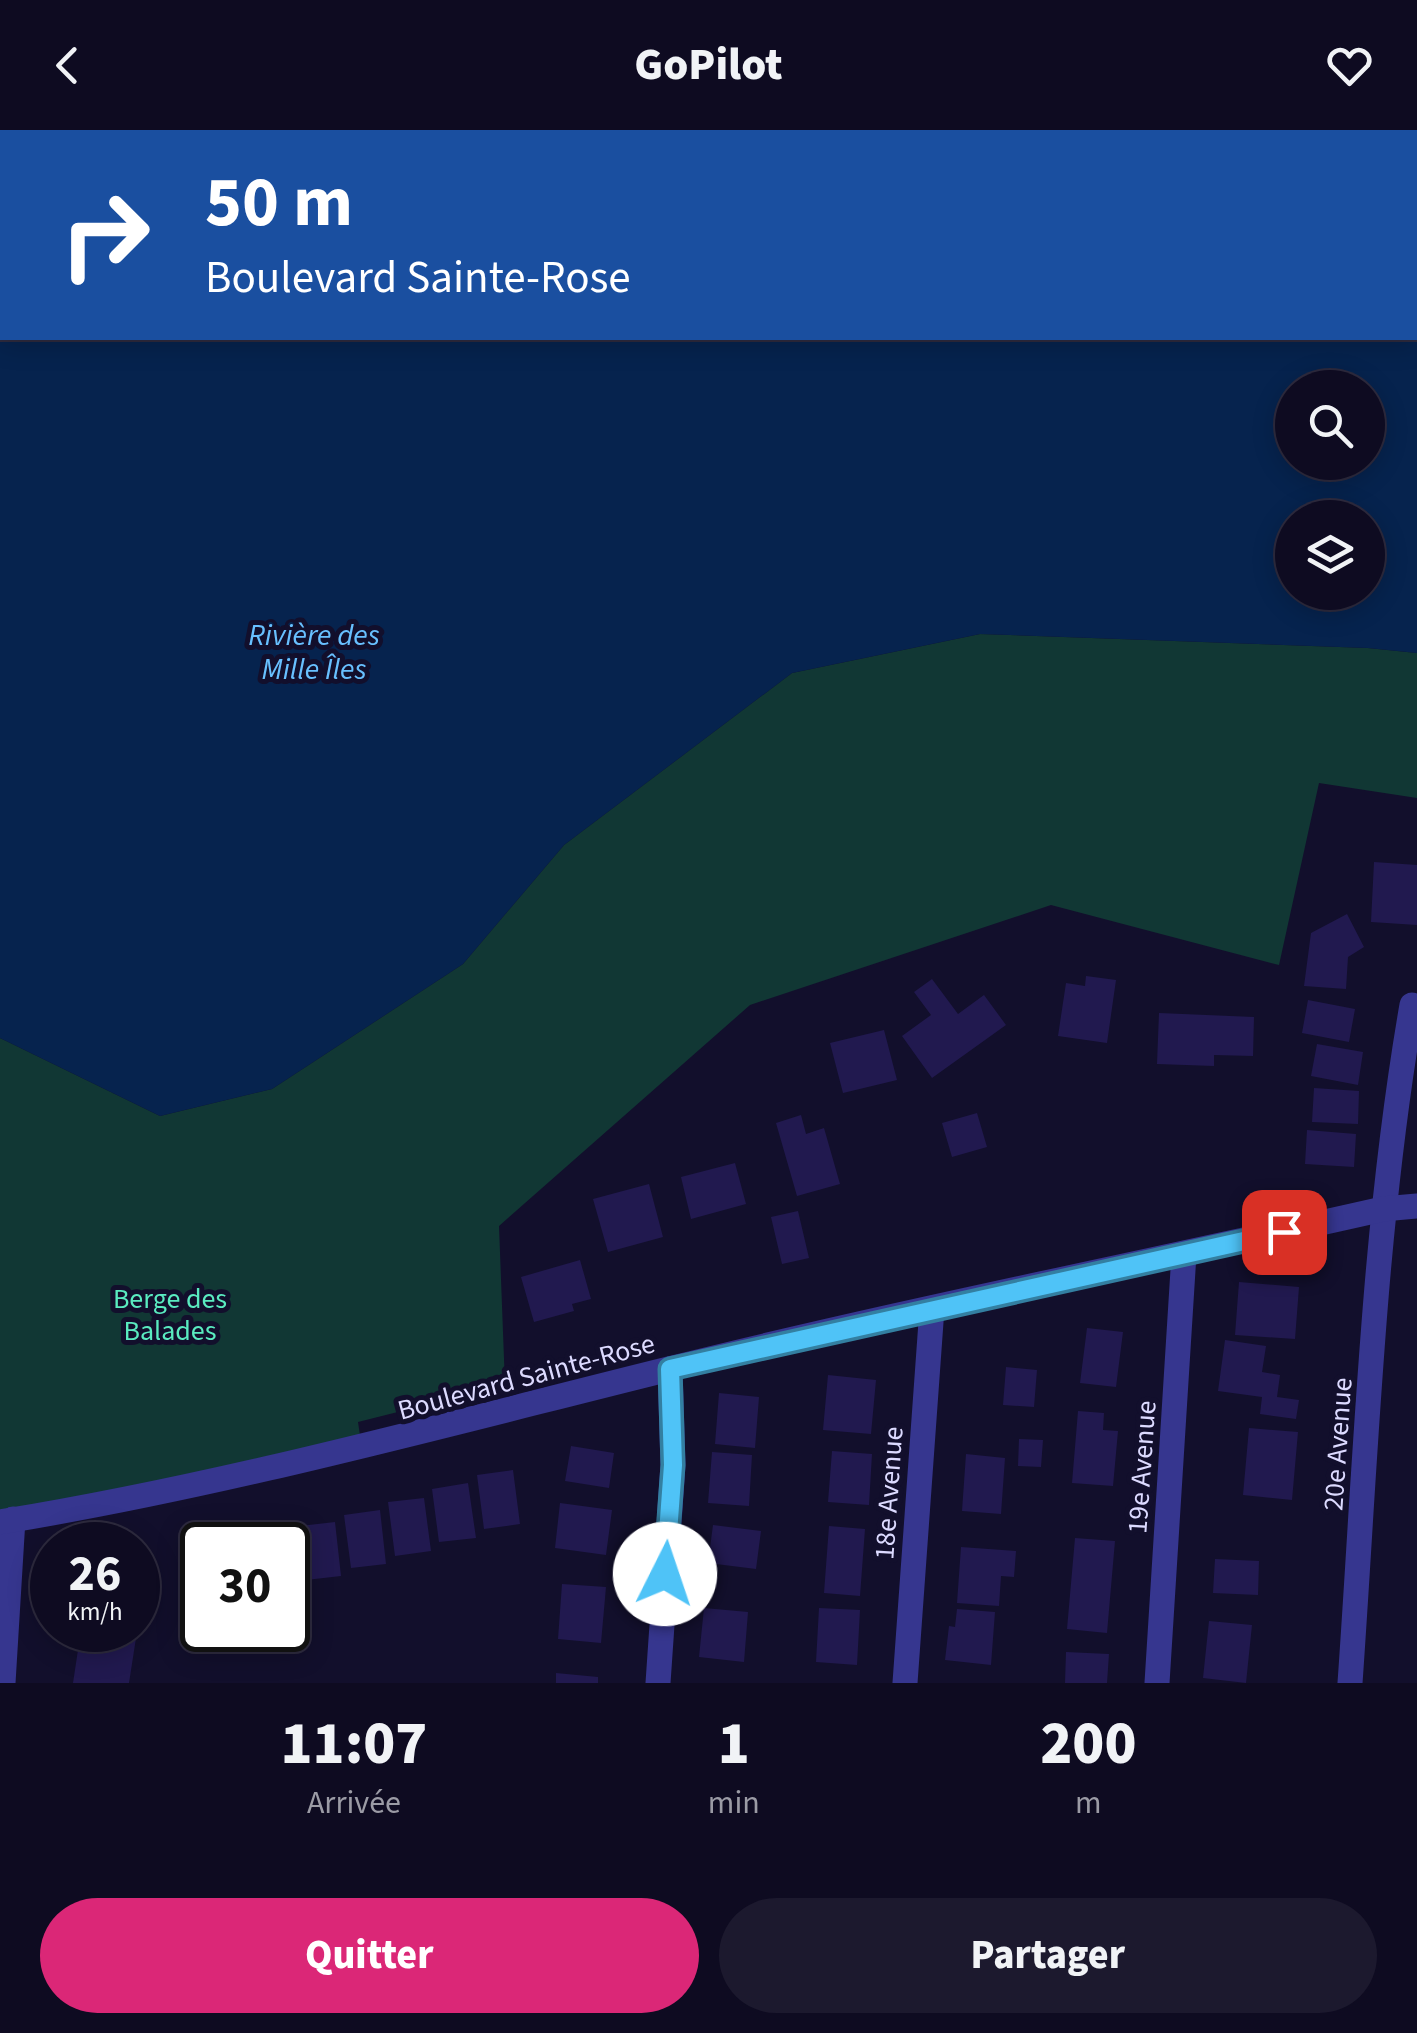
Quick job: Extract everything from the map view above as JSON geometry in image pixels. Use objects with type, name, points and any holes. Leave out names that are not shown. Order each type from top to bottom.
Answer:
[{"type":"street","name":"20e Avenue","points":[[1350,1683],[1383,1209],[1392,1124],[1412,1005]]},
{"type":"street","name":"Boulevard Sainte-Rose","points":[[7,1520],[362,1449],[670,1369],[932,1308],[1383,1209],[1417,1206]]},
{"type":"street","name":"19e Avenue","points":[[1158,1683],[1184,1254]]},
{"type":"street","name":"18e Avenue","points":[[905,1683],[932,1308]]},
{"type":"street","points":[[658,1683],[673,1465],[670,1369]]},
{"type":"street","points":[[3,1683],[7,1520]]},
{"type":"green space","name":"Berge des Balades","points":[[980,634],[1417,653],[1417,798],[1319,783],[1279,965],[1051,905],[750,1005],[499,1226],[505,1385],[358,1422],[362,1449],[0,1522],[0,1038],[160,1116],[272,1089],[463,964],[564,845],[792,673]]},
{"type":"water","name":"Rivière des Mille Îles","points":[[0,340],[1417,340],[1417,653],[980,634],[792,673],[564,845],[463,964],[272,1089],[160,1116],[0,1038]]},
{"type":"building","points":[[1374,862],[1417,865],[1417,925],[1371,922]]},
{"type":"building","points":[[1347,914],[1364,947],[1348,957],[1346,989],[1304,986],[1311,933]]},
{"type":"building","points":[[1086,976],[1116,980],[1107,1043],[1058,1036],[1066,983],[1085,986]]},
{"type":"building","points":[[932,979],[958,1014],[984,995],[1006,1025],[932,1078],[902,1036],[931,1015],[914,992]]},
{"type":"building","points":[[1308,1000],[1355,1009],[1349,1042],[1302,1033]]},
{"type":"building","points":[[1159,1013],[1254,1017],[1253,1056],[1214,1055],[1214,1066],[1157,1064]]},
{"type":"building","points":[[884,1030],[897,1080],[843,1093],[830,1043]]},
{"type":"building","points":[[1317,1044],[1363,1052],[1358,1085],[1311,1076]]},
{"type":"building","points":[[1314,1088],[1359,1091],[1358,1124],[1312,1122]]},
{"type":"building","points":[[977,1113],[987,1147],[952,1157],[942,1123]]},
{"type":"building","points":[[801,1115],[806,1134],[824,1128],[840,1184],[797,1196],[776,1123]]},
{"type":"building","points":[[1307,1130],[1356,1134],[1354,1167],[1305,1164]]},
{"type":"building","points":[[735,1163],[746,1204],[691,1219],[681,1177]]},
{"type":"building","points":[[649,1184],[663,1237],[608,1252],[593,1199]]},
{"type":"building","points":[[798,1211],[809,1258],[782,1264],[771,1217]]},
{"type":"building","points":[[580,1260],[591,1299],[572,1304],[574,1311],[534,1322],[521,1277]]},
{"type":"building","points":[[1239,1282],[1299,1287],[1295,1339],[1235,1335]]},
{"type":"building","points":[[1087,1328],[1123,1332],[1116,1387],[1080,1383]]},
{"type":"building","points":[[1225,1340],[1266,1346],[1262,1372],[1280,1375],[1277,1397],[1299,1400],[1296,1419],[1260,1414],[1262,1397],[1218,1391]]},
{"type":"building","points":[[1006,1367],[1037,1370],[1034,1407],[1003,1405]]},
{"type":"building","points":[[828,1375],[876,1380],[871,1434],[823,1430]]},
{"type":"building","points":[[719,1393],[759,1397],[755,1448],[715,1444]]},
{"type":"building","points":[[1078,1411],[1104,1413],[1103,1430],[1118,1431],[1113,1486],[1072,1483]]},
{"type":"building","points":[[1249,1428],[1298,1432],[1292,1500],[1243,1495]]},
{"type":"building","points":[[1019,1439],[1043,1440],[1041,1467],[1018,1466]]},
{"type":"building","points":[[571,1446],[614,1453],[609,1488],[565,1481]]},
{"type":"building","points":[[832,1451],[872,1454],[869,1505],[828,1502]]},
{"type":"building","points":[[712,1452],[752,1455],[749,1506],[708,1503]]},
{"type":"building","points":[[966,1454],[1005,1458],[1001,1514],[962,1511]]},
{"type":"building","points":[[513,1470],[520,1524],[484,1529],[477,1475]]},
{"type":"building","points":[[468,1483],[476,1538],[439,1542],[432,1489]]},
{"type":"building","points":[[424,1498],[431,1551],[395,1556],[388,1502]]},
{"type":"building","points":[[560,1503],[612,1510],[606,1555],[555,1548]]},
{"type":"building","points":[[380,1510],[386,1564],[351,1568],[344,1515]]},
{"type":"building","points":[[335,1522],[341,1576],[310,1580],[310,1525]]},
{"type":"building","points":[[713,1525],[761,1531],[756,1569],[708,1563]]},
{"type":"building","points":[[829,1526],[865,1529],[860,1596],[824,1593]]},
{"type":"building","points":[[1075,1538],[1115,1541],[1107,1633],[1067,1629]]},
{"type":"building","points":[[961,1547],[1016,1551],[1014,1577],[1001,1576],[999,1606],[957,1603]]},
{"type":"building","points":[[1215,1559],[1259,1561],[1258,1595],[1213,1593]]},
{"type":"building","points":[[562,1584],[606,1587],[601,1643],[558,1639]]},
{"type":"building","points":[[704,1608],[748,1612],[744,1662],[699,1657]]},
{"type":"building","points":[[819,1608],[860,1610],[857,1665],[816,1662]]},
{"type":"building","points":[[957,1609],[995,1612],[991,1665],[945,1660],[949,1626],[955,1627]]},
{"type":"building","points":[[1209,1621],[1252,1625],[1246,1683],[1203,1678]]},
{"type":"building","points":[[78,1652],[134,1652],[129,1683],[73,1683]]},
{"type":"building","points":[[1066,1652],[1109,1654],[1107,1683],[1065,1683]]},
{"type":"building","points":[[556,1673],[598,1677],[598,1683],[556,1683]]},
{"type":"route","points":[[665,1574],[673,1465],[670,1369],[1284,1232]]}]
